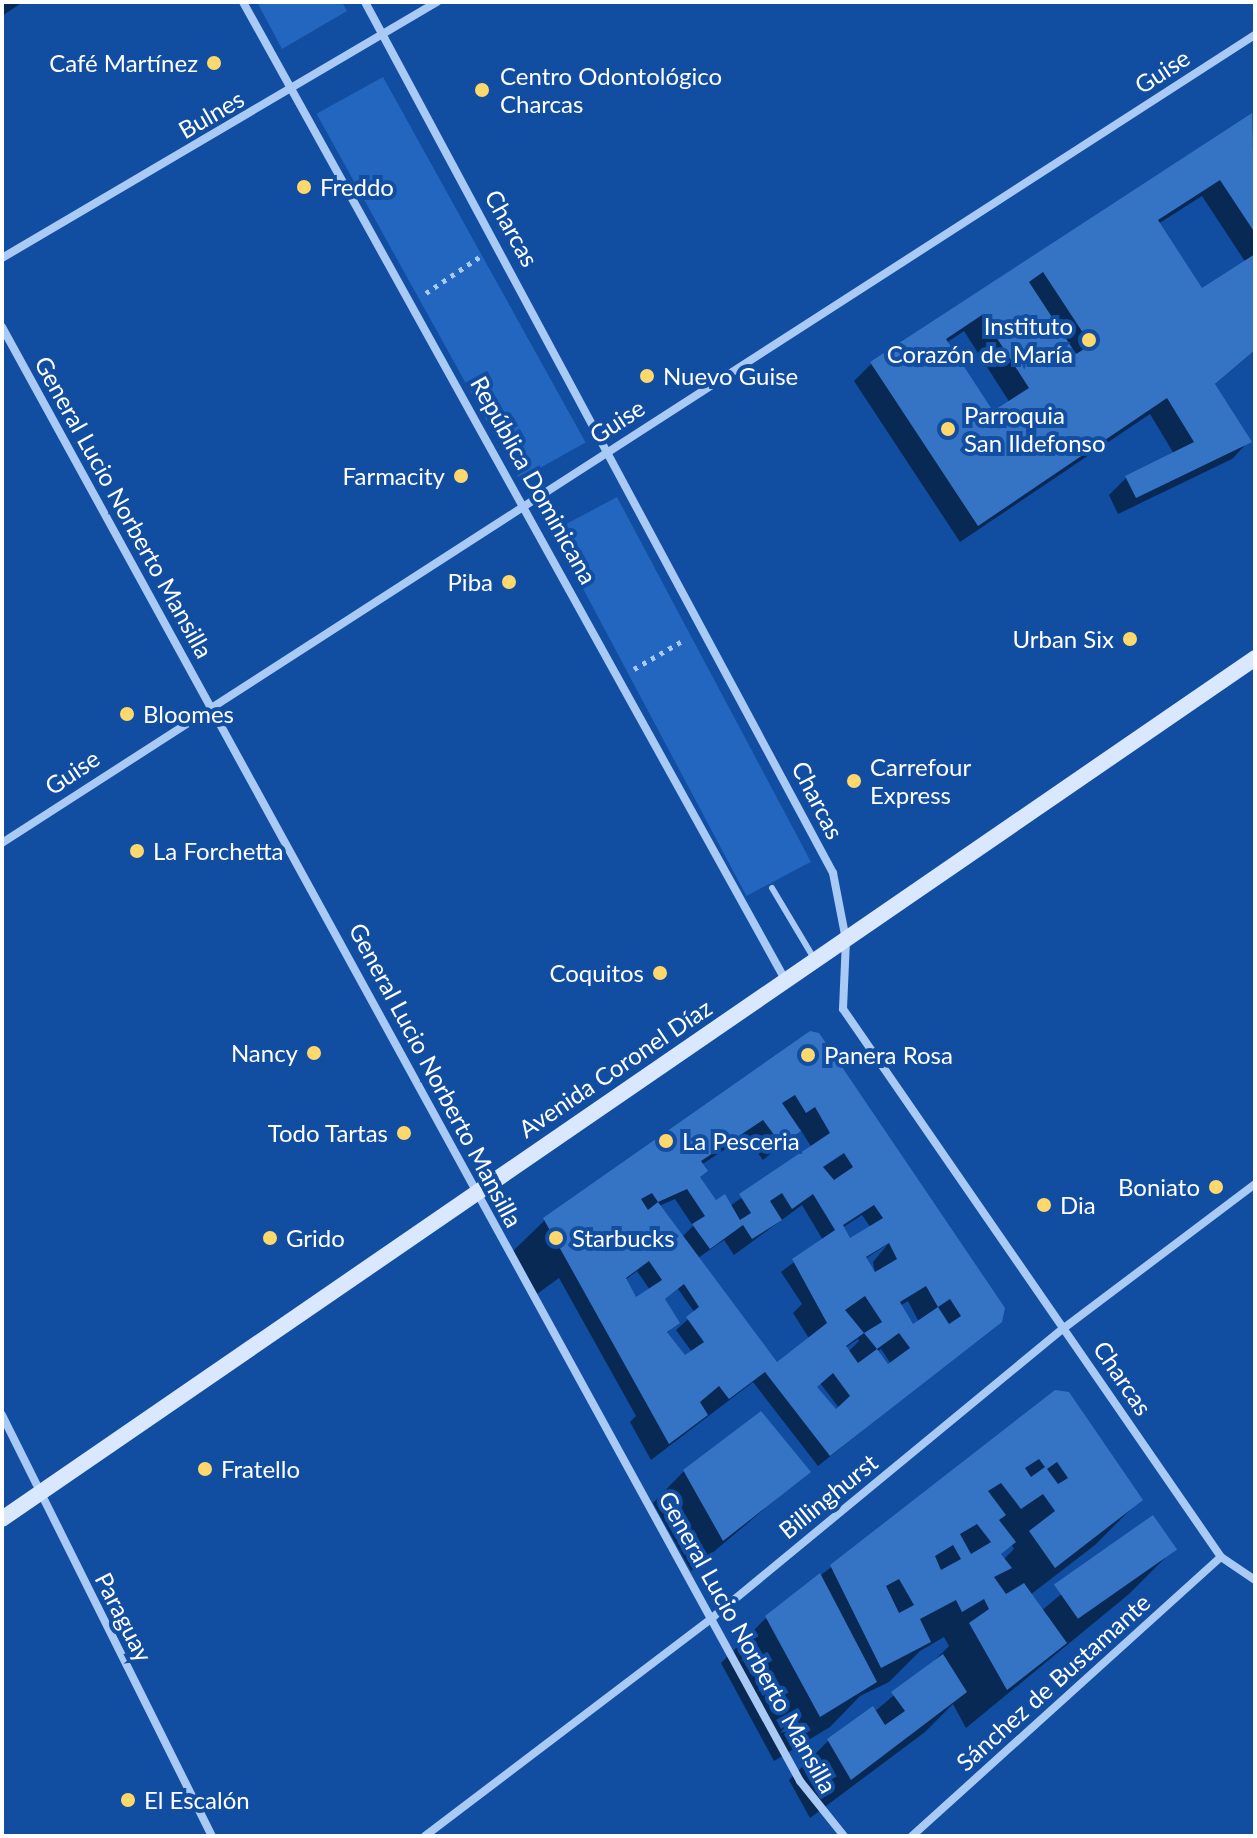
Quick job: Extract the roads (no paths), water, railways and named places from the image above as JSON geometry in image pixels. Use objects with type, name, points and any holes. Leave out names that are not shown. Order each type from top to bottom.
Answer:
[{"type":"main road","name":"Avenida Coronel Díaz","points":[[2,1519],[1255,658]]},
{"type":"street","name":"República Dominicana","points":[[243,2],[525,503],[786,981]]},
{"type":"street","name":"Charcas","points":[[365,2],[706,628],[833,873],[846,940],[843,1009],[1221,1557],[1255,1580]]},
{"type":"street","name":"Bulnes","points":[[2,258],[291,91],[437,2]]},
{"type":"street","name":"Guise","points":[[2,843],[210,704],[1255,35]]},
{"type":"street","name":"General Lucio Norberto Mansilla","points":[[2,327],[477,1190],[531,1298],[713,1617],[800,1781],[844,1836]]},
{"type":"street","name":"Billinghurst","points":[[425,1836],[713,1617],[1064,1328],[1255,1184]]},
{"type":"street","name":"Paraguay","points":[[2,1415],[212,1836]]},
{"type":"street","name":"Sánchez de Bustamante","points":[[912,1836],[1221,1557]]},
{"type":"lane","points":[[772,888],[815,961]]},
{"type":"place","name":"Café Martínez","points":[[214,63]]},
{"type":"place","name":"Centro Odontológico Charcas","points":[[482,90]]},
{"type":"place","name":"Freddo","points":[[304,187]]},
{"type":"place","name":"Instituto Corazón de María","points":[[1089,340]]},
{"type":"place","name":"Nuevo Guise","points":[[647,376]]},
{"type":"place","name":"Parroquia San Ildefonso","points":[[948,429]]},
{"type":"place","name":"Farmacity","points":[[461,476]]},
{"type":"place","name":"Piba","points":[[509,582]]},
{"type":"place","name":"Urban Six","points":[[1130,639]]},
{"type":"place","name":"Bloomes","points":[[127,714]]},
{"type":"place","name":"Carrefour Express","points":[[854,781]]},
{"type":"place","name":"La Forchetta","points":[[137,851]]},
{"type":"place","name":"Coquitos","points":[[660,973]]},
{"type":"place","name":"Nancy","points":[[314,1053]]},
{"type":"place","name":"Panera Rosa","points":[[808,1055]]},
{"type":"place","name":"Todo Tartas","points":[[404,1133]]},
{"type":"place","name":"La Pesceria","points":[[666,1141]]},
{"type":"place","name":"Boniato","points":[[1216,1187]]},
{"type":"place","name":"Dia","points":[[1044,1205]]},
{"type":"place","name":"Grido","points":[[270,1238]]},
{"type":"place","name":"Starbucks","points":[[556,1238]]},
{"type":"place","name":"Fratello","points":[[205,1469]]},
{"type":"place","name":"El Escalón","points":[[128,1800]]}]
